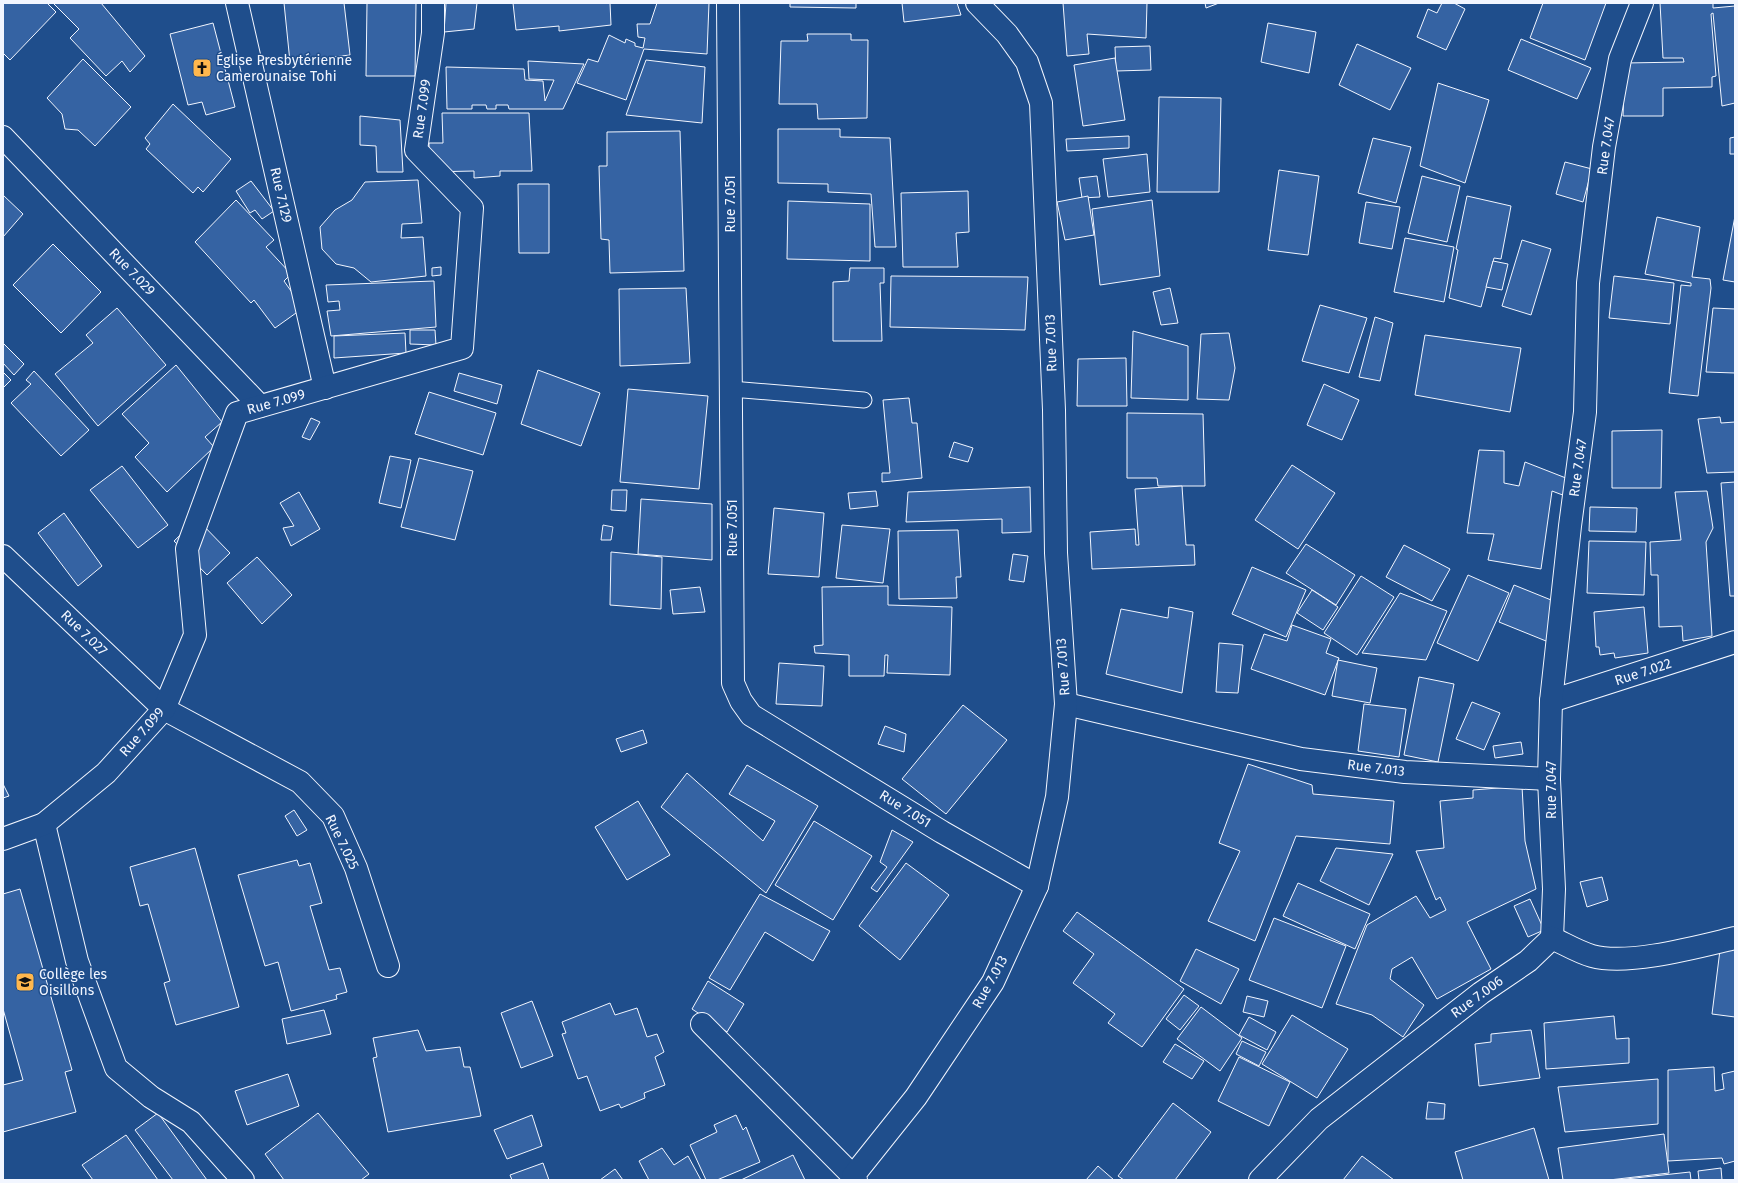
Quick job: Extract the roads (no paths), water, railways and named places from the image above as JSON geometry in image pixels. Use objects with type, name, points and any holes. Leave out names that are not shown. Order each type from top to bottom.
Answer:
[{"type":"street","name":"Rue 7.129","points":[[237,3],[325,388]]},
{"type":"street","name":"Rue 7.099","points":[[3,838],[44,824],[106,773],[164,709],[195,635],[187,549],[236,413],[462,348],[472,208],[416,150],[433,33],[433,3]]},
{"type":"street","name":"Rue 7.051","points":[[728,3],[733,683],[741,701],[751,715],[942,832],[1037,886]]},
{"type":"street","name":"Rue 7.013","points":[[854,1178],[916,1097],[993,982],[1037,886],[1057,797],[1066,704],[1056,554],[1054,410],[1041,103],[1027,62],[1007,34],[977,3]]},
{"type":"street","name":"Rue 7.047","points":[[1552,938],[1554,889],[1549,779],[1551,701],[1570,526],[1585,412],[1588,283],[1604,147],[1620,60],[1642,3]]},
{"type":"street","name":"Rue 7.029","points":[[3,137],[260,406]]},
{"type":"street","name":"Rue 7.027","points":[[3,556],[164,709]]},
{"type":"street","name":"Rue 7.022","points":[[1551,701],[1735,642]]},
{"type":"street","name":"Rue 7.013","points":[[1066,704],[1301,759],[1405,772],[1549,779]]},
{"type":"street","name":"Rue 7.025","points":[[164,709],[300,782],[333,816],[356,868],[388,966]]},
{"type":"street","points":[[44,824],[77,962],[116,1068],[150,1097],[191,1122],[244,1180]]},
{"type":"street","points":[[1552,938],[1592,956],[1627,959],[1697,947],[1735,938]]},
{"type":"street","name":"Rue 7.006","points":[[1270,1177],[1319,1119],[1481,993],[1528,961],[1552,938]]},
{"type":"street","points":[[702,1024],[854,1178]]},
{"type":"lane","points":[[731,389],[864,400]]},
{"type":"place","name":"Église Presbytérienne Camerounaise Tohi","points":[[202,68]]},
{"type":"place","name":"Collège les Oisillons","points":[[25,982]]}]
